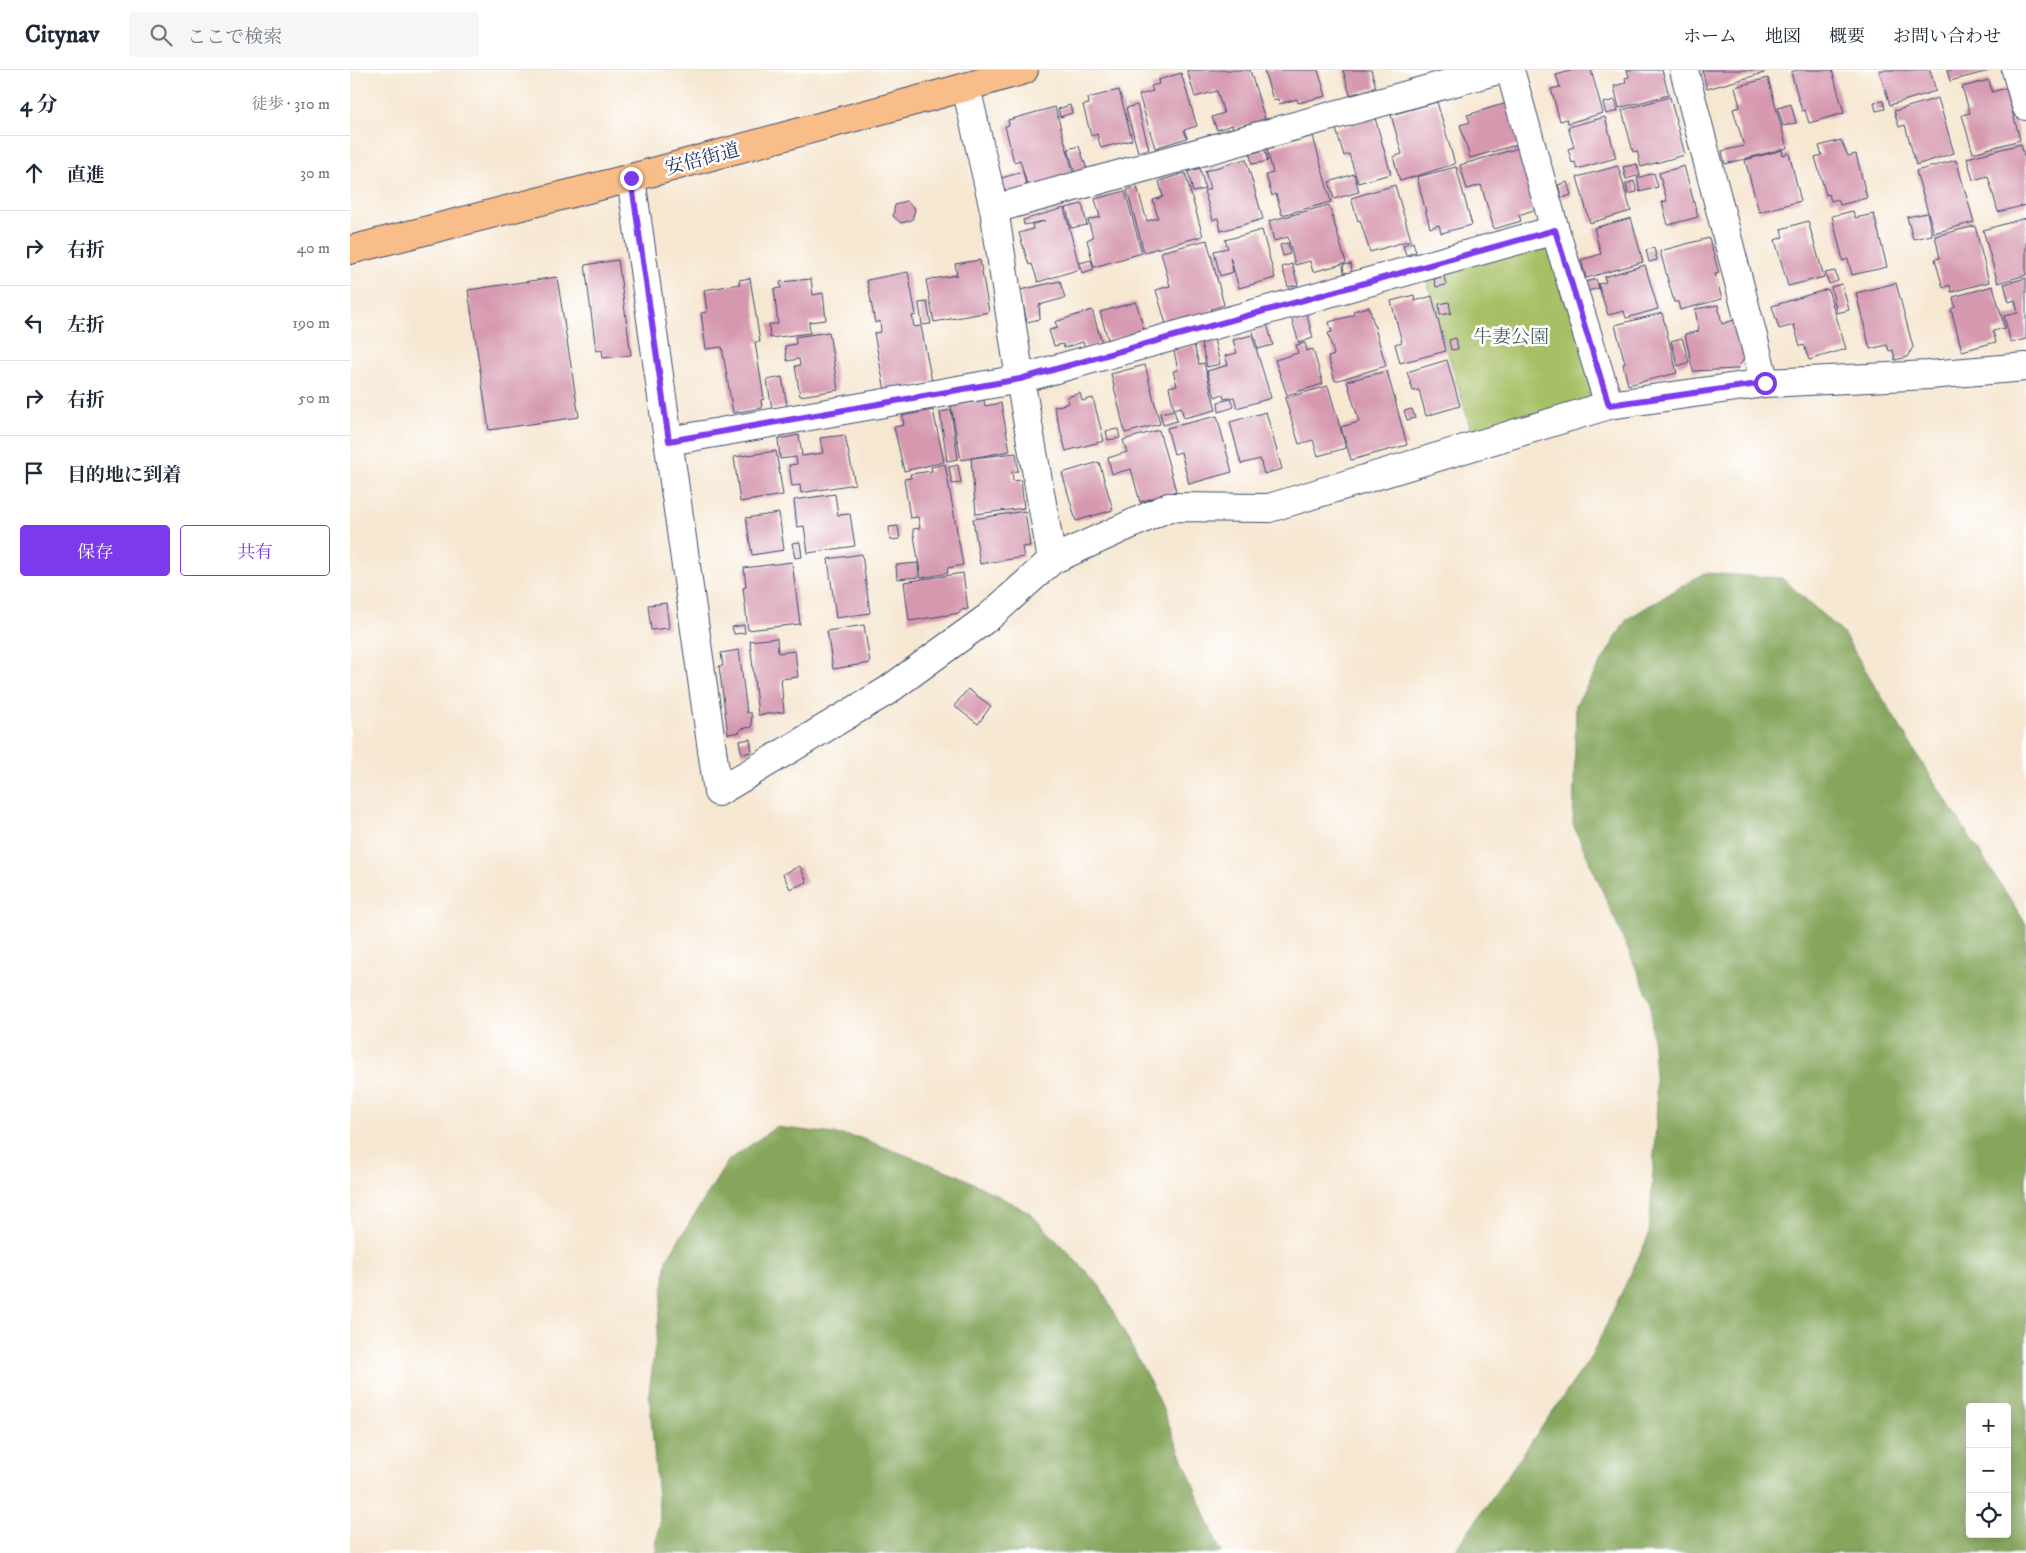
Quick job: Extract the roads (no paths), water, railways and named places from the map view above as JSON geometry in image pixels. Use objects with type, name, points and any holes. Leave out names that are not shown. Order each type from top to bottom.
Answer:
[{"type":"main road","name":"安倍街道","points":[[350,250],[631,178],[1024,70]]},
{"type":"street","points":[[994,209],[1498,70]]},
{"type":"street","points":[[1510,70],[1555,230],[1609,405]]},
{"type":"street","points":[[1684,70],[1765,383]]},
{"type":"street","points":[[2020,74],[2026,106]]},
{"type":"street","points":[[966,87],[994,209],[1020,379],[1052,560]]},
{"type":"street","points":[[631,178],[718,792],[887,691],[990,616],[1052,560],[1169,507],[1269,508],[1609,405],[1765,383],[2026,367]]},
{"type":"street","points":[[669,441],[1020,379],[1555,230]]},
{"type":"park label","name":"牛妻公園","points":[[1511,336]]}]
